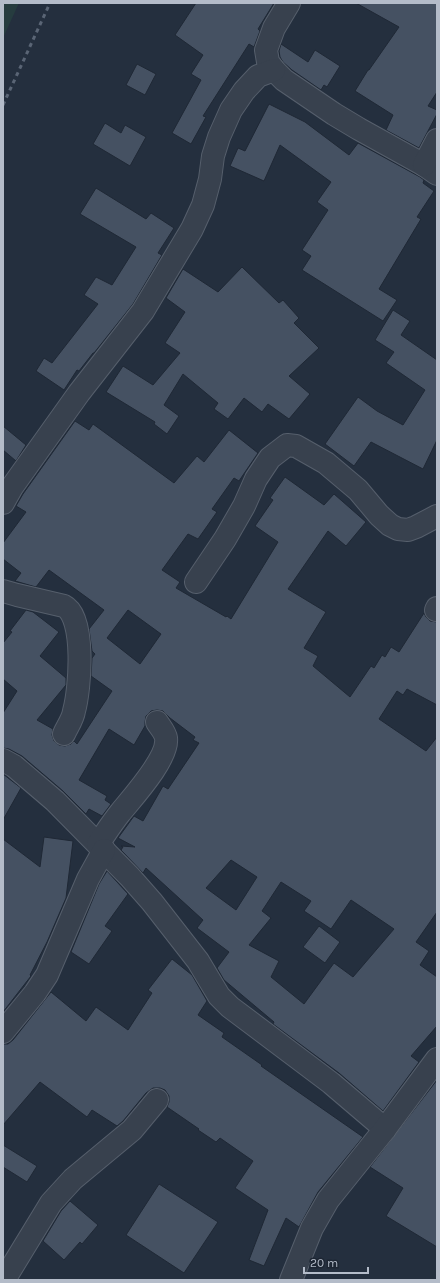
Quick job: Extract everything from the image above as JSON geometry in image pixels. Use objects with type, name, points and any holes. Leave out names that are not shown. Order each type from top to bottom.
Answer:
[{"type":"street","points":[[288,3],[274,28],[266,50],[268,62],[284,80],[334,114],[431,169],[437,140]]},
{"type":"street","points":[[3,503],[12,487],[79,393],[143,311],[192,229],[203,205],[210,179],[213,156],[231,110],[244,91],[258,76],[274,70]]},
{"type":"street","points":[[196,582],[226,539],[244,506],[256,479],[270,458],[286,445],[296,446],[326,463],[358,490],[379,515],[394,527],[408,530],[437,516]]},
{"type":"street","points":[[3,591],[70,608],[74,617],[79,647],[78,693],[74,713],[64,734]]},
{"type":"street","points":[[3,1032],[35,993],[47,975],[101,847],[118,816],[150,775],[165,749],[166,738],[157,722]]},
{"type":"street","points":[[3,760],[14,766],[55,801],[101,847],[152,902],[198,961],[218,996],[230,1007],[331,1083],[385,1128]]},
{"type":"street","points":[[290,1280],[312,1228],[328,1200],[437,1059]]},
{"type":"street","points":[[4,1280],[51,1203],[73,1179],[132,1130],[157,1100]]},
{"type":"green space","points":[[3,3],[19,3],[3,38]]},
{"type":"building","points":[[196,3],[274,3],[258,29],[260,31],[254,47],[249,44],[203,116],[206,117],[191,144],[172,133],[201,80],[191,74],[203,55],[175,35]]},
{"type":"building","points":[[356,3],[437,3],[437,92],[428,106],[437,110],[437,114],[419,148],[386,130],[393,115],[355,91],[399,27]]},
{"type":"building","points":[[281,44],[308,62],[315,50],[340,66],[327,87],[324,85],[321,90],[283,62],[279,51]]},
{"type":"building","points":[[137,64],[156,74],[145,95],[126,85]]},
{"type":"building","points":[[269,104],[305,122],[349,155],[358,143],[420,177],[424,180],[423,183],[434,191],[417,217],[421,219],[379,289],[397,300],[383,321],[302,270],[311,256],[302,250],[328,210],[317,202],[331,182],[280,145],[264,181],[230,166],[238,148],[245,151]]},
{"type":"building","points":[[105,123],[121,133],[125,125],[146,137],[130,166],[93,144]]},
{"type":"building","points":[[96,188],[146,219],[151,213],[174,228],[158,253],[162,255],[133,304],[79,371],[77,370],[64,390],[36,371],[44,358],[52,363],[98,304],[84,295],[96,277],[112,285],[136,247],[80,214]]},
{"type":"building","points":[[242,267],[279,303],[283,300],[299,318],[294,323],[319,348],[289,376],[310,394],[289,419],[268,404],[262,412],[244,398],[228,419],[214,409],[218,403],[183,374],[164,405],[179,416],[167,434],[154,424],[155,422],[106,392],[123,366],[153,385],[180,353],[165,343],[185,312],[166,298],[183,269],[218,292]]},
{"type":"building","points":[[393,310],[410,321],[401,335],[437,360],[437,440],[423,469],[371,442],[354,466],[325,444],[358,397],[377,411],[403,425],[425,390],[386,363],[394,352],[375,340]]},
{"type":"building","points":[[75,421],[89,430],[93,424],[174,483],[197,456],[204,462],[229,430],[258,453],[239,481],[234,478],[212,509],[217,512],[198,539],[188,534],[162,570],[180,582],[176,588],[231,619],[278,542],[255,526],[273,500],[270,498],[285,477],[324,505],[334,494],[366,522],[346,546],[328,531],[288,589],[326,612],[304,648],[318,656],[313,666],[350,697],[371,666],[374,668],[382,655],[385,657],[391,647],[399,652],[424,613],[430,621],[437,622],[437,705],[407,689],[403,695],[397,691],[379,719],[426,751],[437,737],[437,912],[416,942],[429,951],[420,965],[437,977],[437,1026],[411,1056],[419,1062],[383,1111],[339,1073],[273,1024],[274,1022],[224,980],[217,968],[229,952],[197,928],[203,920],[146,868],[143,873],[121,850],[123,847],[121,846],[135,847],[118,838],[134,816],[143,821],[163,786],[168,789],[199,743],[193,740],[195,737],[163,711],[157,710],[151,711],[146,716],[145,726],[134,745],[109,729],[79,780],[107,796],[105,800],[111,804],[102,816],[89,809],[86,814],[63,791],[22,756],[9,749],[3,748],[3,713],[17,691],[3,679],[3,643],[26,610],[33,612],[59,632],[40,656],[66,678],[66,685],[37,720],[53,729],[52,735],[54,741],[59,745],[65,746],[74,741],[77,744],[112,691],[91,676],[92,658],[95,654],[92,651],[89,629],[104,610],[49,570],[36,587],[15,581],[21,573],[3,559],[3,543],[26,512],[16,506]],"holes":[[[128,610],[161,634],[140,664],[107,638]],[[231,860],[257,877],[236,910],[206,888]],[[281,882],[311,901],[304,911],[331,929],[351,900],[394,929],[353,977],[334,963],[304,1004],[271,977],[279,961],[249,945],[271,918],[262,911]]]},
{"type":"building","points":[[3,426],[26,445],[16,461],[3,450]]},
{"type":"building","points":[[3,774],[21,788],[3,820]]},
{"type":"building","points":[[44,837],[73,841],[66,898],[47,942],[30,975],[31,976],[3,1012],[3,839],[40,867]]},
{"type":"building","points":[[107,871],[128,894],[105,926],[112,931],[89,964],[71,952],[99,884]]},
{"type":"building","points":[[319,926],[340,942],[325,963],[303,947]]},
{"type":"building","points":[[172,959],[192,975],[207,1001],[198,1015],[224,1033],[222,1037],[262,1065],[261,1066],[363,1137],[318,1192],[299,1227],[286,1218],[264,1266],[249,1260],[268,1210],[235,1188],[253,1161],[220,1138],[216,1142],[167,1107],[169,1096],[165,1090],[153,1088],[146,1093],[123,1121],[117,1126],[92,1110],[87,1117],[40,1082],[3,1125],[3,1044],[8,1044],[13,1040],[51,992],[86,1021],[96,1007],[128,1030],[152,993],[148,990]]},
{"type":"building","points":[[437,1080],[437,1247],[386,1216],[403,1188],[370,1167]]},
{"type":"building","points":[[3,1145],[37,1166],[27,1182],[3,1167]]},
{"type":"building","points":[[159,1184],[218,1222],[184,1273],[126,1235]]},
{"type":"building","points":[[70,1201],[98,1225],[82,1244],[80,1242],[64,1260],[43,1241],[61,1211]]},
{"type":"railway","points":[[3,105],[50,3]]}]
